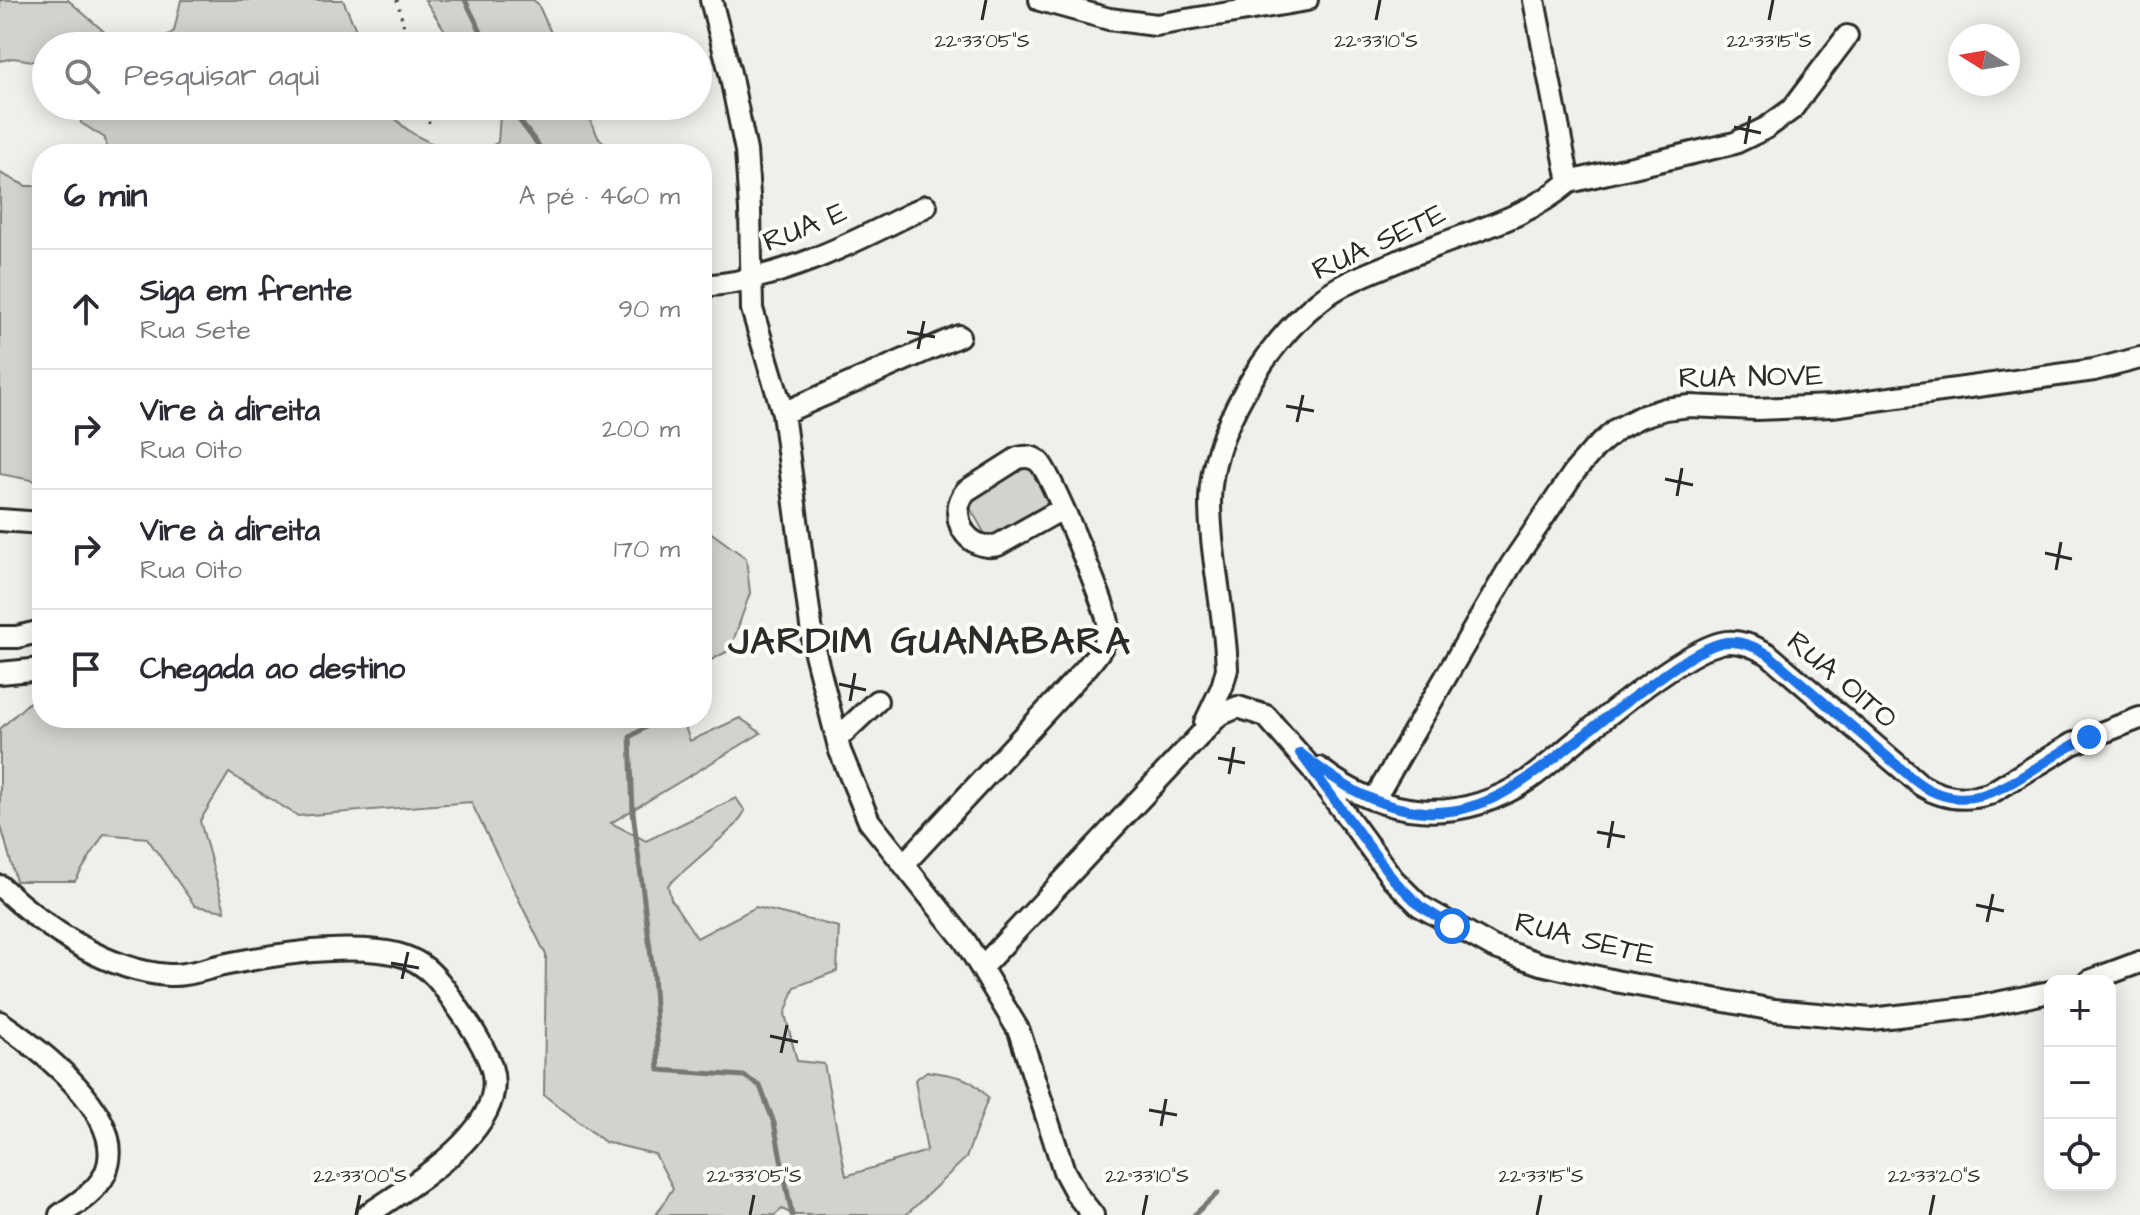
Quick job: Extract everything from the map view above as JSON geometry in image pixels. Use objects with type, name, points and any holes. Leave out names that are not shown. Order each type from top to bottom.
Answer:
[{"type":"street","points":[[711,0],[746,151],[750,281],[756,325],[783,413],[812,639],[837,739],[869,821],[965,941],[1019,1031],[1064,1171],[1093,1215]]},
{"type":"street","points":[[1040,0],[1109,19],[1156,25],[1307,0]]},
{"type":"street","points":[[1534,0],[1569,182],[1735,143],[1756,133],[1792,109],[1847,36]]},
{"type":"street","name":"RUA SETE","points":[[1184,752],[1213,709],[1225,678],[1226,652],[1211,523],[1211,481],[1220,445],[1253,379],[1285,333],[1319,301],[1336,290],[1420,252],[1522,214],[1553,196],[1569,182]]},
{"type":"street","name":"RUA E","points":[[712,285],[750,281],[807,260],[926,206]]},
{"type":"street","points":[[783,413],[959,336]]},
{"type":"street","name":"RUA NOVE","points":[[1374,800],[1511,565],[1575,471],[1617,429],[1665,409],[1690,406],[1756,409],[1832,406],[2094,370],[2140,358]]},
{"type":"street","points":[[904,864],[1087,667],[1106,640],[1106,611],[1062,509],[1043,467],[1037,460],[1026,456],[1018,458],[960,498],[957,511],[959,521],[968,537],[982,546],[992,547],[1062,509]]},
{"type":"street","points":[[0,520],[32,522]]},
{"type":"street","points":[[0,637],[32,633]]},
{"type":"street","name":"RUA OITO","points":[[1300,753],[1345,787],[1374,800],[1428,812],[1455,810],[1492,799],[1527,781],[1584,734],[1683,662],[1720,643],[1731,642],[1752,646],[1768,654],[1921,785],[1951,797],[1976,798],[1989,794],[2072,744],[2140,718]]},
{"type":"street","points":[[0,673],[32,670]]},
{"type":"street","points":[[837,739],[877,701]]},
{"type":"street","name":"RUA SETE","points":[[1184,752],[1229,709],[1248,708],[1266,716],[1300,753],[1393,879],[1420,906],[1493,947],[1541,964],[1774,1010],[1871,1019],[1977,1007],[2044,993]]},
{"type":"street","points":[[982,967],[1184,752]]},
{"type":"street","points":[[0,886],[56,931],[122,964],[169,975],[303,953],[357,949],[404,956],[424,964],[441,983],[492,1068],[490,1102],[482,1121],[468,1139],[433,1169],[367,1215]]},
{"type":"street","points":[[2105,975],[2140,962]]},
{"type":"street","points":[[0,1022],[67,1075],[92,1108],[107,1138],[109,1160],[104,1175],[87,1195],[60,1215]]},
{"type":"path","points":[[397,0],[405,32]]},
{"type":"shaded area","points":[[0,0],[68,0],[105,32],[32,32],[32,61],[13,58],[0,61]]},
{"type":"shaded area","points":[[181,0],[343,0],[357,32],[173,32]]},
{"type":"shaded area","points":[[425,0],[533,0],[538,4],[551,32],[446,32]]},
{"type":"shaded area","points":[[80,120],[396,120],[409,131],[435,144],[106,144],[105,138]]},
{"type":"shaded area","points":[[500,120],[590,120],[598,137],[605,144],[495,144],[498,142]]},
{"type":"shaded area","points":[[0,173],[32,186],[32,480],[0,474]]},
{"type":"shaded area","points":[[1029,461],[1054,503],[989,541],[965,499]]},
{"type":"shaded area","points":[[712,533],[746,558],[750,593],[730,650],[712,660]]},
{"type":"shaded area","points":[[32,700],[32,728],[685,728],[690,741],[740,718],[761,733],[611,823],[646,841],[736,798],[745,811],[736,825],[668,885],[671,899],[697,938],[756,907],[839,927],[837,971],[795,987],[785,1014],[797,1061],[824,1064],[846,1176],[927,1151],[915,1080],[927,1071],[968,1081],[988,1098],[966,1158],[906,1215],[794,1215],[782,1209],[775,1215],[656,1215],[673,1188],[655,1154],[605,1142],[544,1095],[546,955],[471,802],[298,816],[229,773],[200,821],[225,911],[195,906],[147,838],[104,834],[75,881],[16,881],[0,822],[0,729]]},
{"type":"waterway","points":[[465,0],[481,32]]},
{"type":"waterway","points":[[519,120],[537,144]]},
{"type":"waterway","points":[[644,728],[630,737],[633,812],[653,973],[659,1070],[744,1076],[760,1086],[774,1123],[792,1215]]},
{"type":"waterway","points":[[1194,1215],[1218,1193]]},
{"type":"district","name":"JARDIM GUANABARA","points":[[930,642]]},
{"type":"route","points":[[1452,926],[1420,906],[1393,879],[1300,753],[1345,787],[1391,806],[1428,812],[1464,808],[1492,799],[1527,781],[1664,675],[1698,653],[1720,643],[1731,642],[1752,646],[1768,654],[1913,779],[1940,795],[1976,798],[1989,794],[2035,769],[2057,752],[2089,737]]}]
